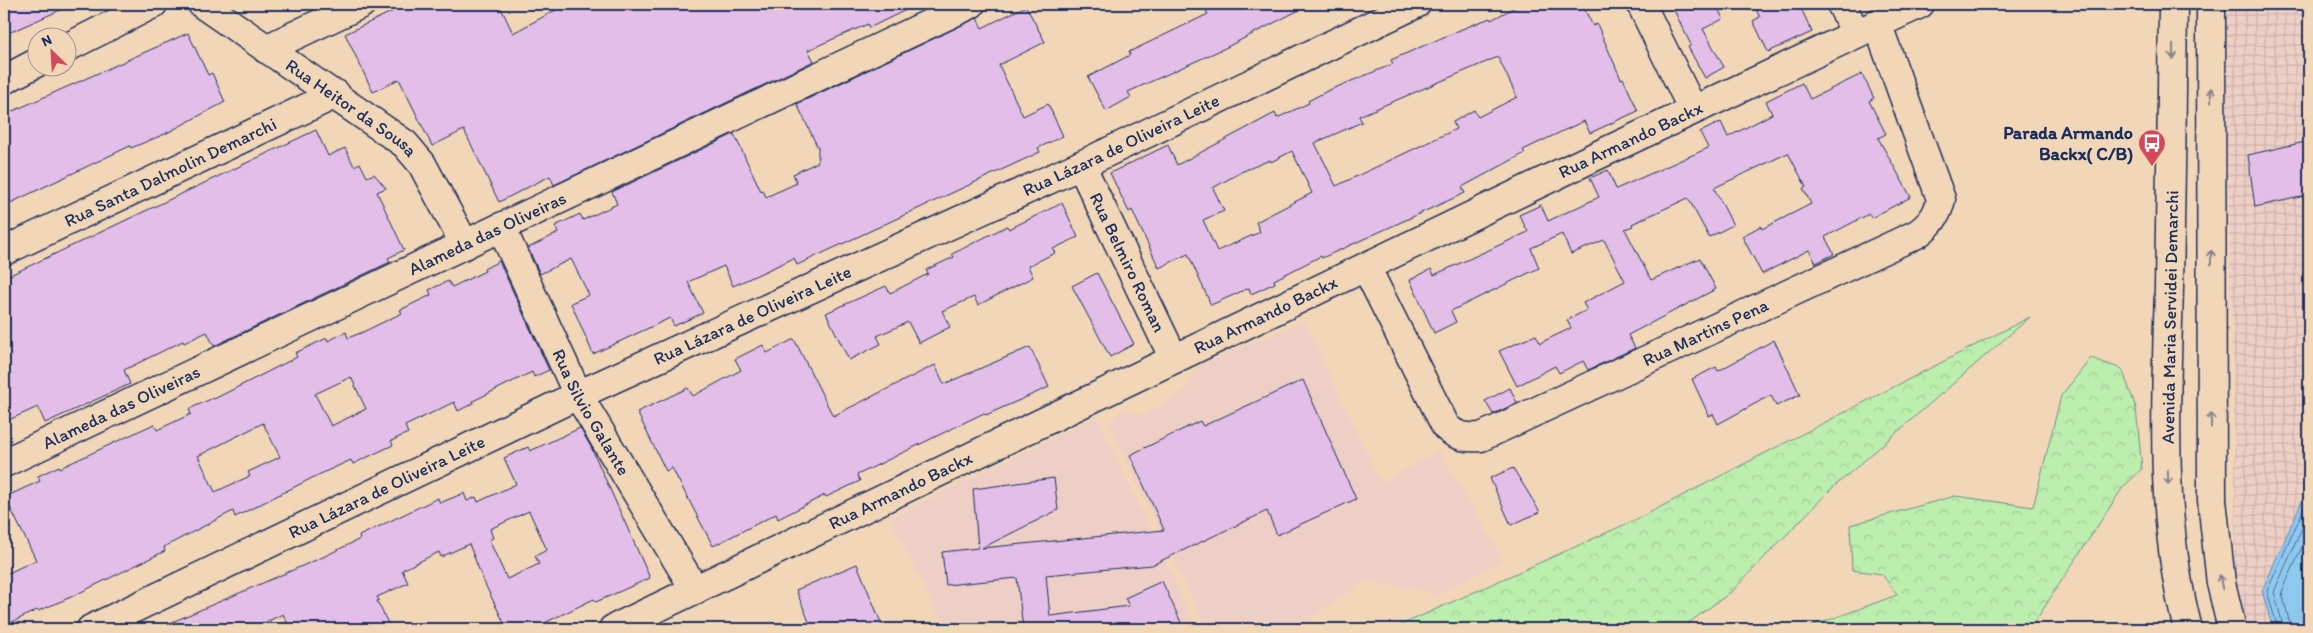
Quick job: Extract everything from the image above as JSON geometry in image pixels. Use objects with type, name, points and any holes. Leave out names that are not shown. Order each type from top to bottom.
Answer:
[{"type":"street","points":[[78,42],[153,4]]},
{"type":"street","name":"Rua Heitor da Sousa","points":[[202,4],[266,49],[336,94],[405,144],[422,164],[465,245]]},
{"type":"street","points":[[266,49],[361,4]]},
{"type":"street","name":"Alameda das Oliveiras","points":[[4,463],[971,4]]},
{"type":"street","name":"Rua Lázara de Oliveira Leite","points":[[91,629],[578,395],[1081,164],[1416,4]]},
{"type":"street","points":[[1641,4],[1693,110]]},
{"type":"street","name":"Rua Martins Pena","points":[[1366,267],[1446,427],[1453,433],[1466,438],[1481,437],[1916,234],[1933,220],[1939,210],[1941,199],[1866,28],[1841,4]]},
{"type":"street","name":"Rua Armando Backx","points":[[613,629],[1693,110],[1920,4]]},
{"type":"street","name":"Avenida Maria Servidei Demarchi","points":[[2173,4],[2172,160],[2166,382],[2168,474],[2170,525],[2176,573],[2188,629]]},
{"type":"street","points":[[2211,4],[2211,483],[2217,555],[2232,629]]},
{"type":"street","points":[[4,80],[28,67]]},
{"type":"street","name":"Rua Santa Dalmolin Demarchi","points":[[4,251],[336,94]]},
{"type":"street","name":"Rua Belmiro Roman","points":[[1081,164],[1174,359]]},
{"type":"street","name":"Rua Silvio Galante","points":[[501,227],[578,395],[695,590]]},
{"type":"shaded area","points":[[2228,4],[2309,4],[2309,629],[2242,629],[2235,598],[2235,444],[2224,57]]},
{"type":"shaded area","points":[[1304,321],[1381,484],[1439,450],[1503,560],[1432,597],[1428,591],[1364,581],[1296,629],[1206,629],[1109,423],[1123,408],[1143,416],[1185,391],[1198,366]]},
{"type":"shaded area","points":[[1097,416],[1197,629],[945,629],[890,518]]},
{"type":"green space","points":[[2030,317],[1829,491],[1731,592],[1680,629],[1392,629],[1635,520]]},
{"type":"green space","points":[[2091,358],[2122,369],[2136,408],[2142,469],[2123,487],[2030,629],[1804,629],[1897,595],[1882,574],[1852,570],[1850,525],[1955,496],[2033,507],[2061,396]]},
{"type":"water","points":[[2309,485],[2309,629],[2273,629],[2262,591]]},
{"type":"building","points":[[4,4],[74,4],[4,35]]},
{"type":"building","points":[[408,4],[499,4],[513,33],[567,4],[918,4],[869,28],[868,24],[808,50],[814,61],[554,185],[550,176],[499,202],[464,130],[432,146],[399,79],[373,92],[345,34]]},
{"type":"building","points":[[1222,4],[1311,4],[1225,48],[1128,92],[1131,97],[1106,111],[1088,77],[1130,55],[1129,52],[1208,14],[1206,11]]},
{"type":"building","points":[[1521,4],[1582,4],[1593,26],[1597,24],[1621,79],[1623,78],[1638,111],[1590,133],[1584,121],[1523,150],[1525,153],[1462,187],[1465,193],[1322,258],[1321,256],[1274,280],[1275,283],[1251,294],[1249,288],[1211,305],[1188,254],[1159,268],[1132,210],[1129,212],[1110,173],[1168,145],[1177,165],[1275,113],[1277,118],[1309,103],[1308,101],[1327,91],[1393,64],[1391,60],[1462,29],[1490,18],[1491,20]],"holes":[[[1498,57],[1517,97],[1478,117],[1474,110],[1453,122],[1456,129],[1336,186],[1315,143],[1362,122],[1359,116]],[[1292,151],[1312,193],[1256,222],[1260,232],[1217,251],[1203,220],[1224,211],[1213,188],[1241,172],[1270,160],[1271,162]]]},
{"type":"building","points":[[1671,4],[1716,4],[1723,19],[1703,29],[1724,67],[1705,78],[1688,47],[1691,45]]},
{"type":"building","points":[[1753,4],[1799,4],[1812,32],[1768,52],[1753,21],[1760,17]]},
{"type":"building","points":[[1026,6],[1045,42],[999,65],[1023,116],[1048,104],[1063,136],[1038,148],[1040,152],[797,265],[794,258],[733,286],[724,266],[688,282],[703,313],[674,326],[670,318],[593,354],[571,303],[589,295],[571,259],[540,274],[528,248],[558,233],[555,226],[580,214],[583,220],[617,204],[612,192],[734,134],[761,191],[763,190],[766,197],[797,183],[793,174],[818,162],[818,148],[797,104],[977,18],[982,28]]},
{"type":"building","points":[[188,33],[208,75],[212,73],[225,102],[165,134],[131,148],[130,146],[4,206],[4,115]]},
{"type":"building","points":[[1862,74],[1874,98],[1869,101],[1886,134],[1878,138],[1911,197],[1871,218],[1869,214],[1825,237],[1834,254],[1816,263],[1809,250],[1762,274],[1742,236],[1761,226],[1762,229],[1811,204],[1803,188],[1806,187],[1788,153],[1714,188],[1733,225],[1709,237],[1688,198],[1625,229],[1651,280],[1700,258],[1716,289],[1628,335],[1635,348],[1588,370],[1583,361],[1559,373],[1555,366],[1517,386],[1499,351],[1536,335],[1540,343],[1571,328],[1567,320],[1587,310],[1583,303],[1625,281],[1604,240],[1571,254],[1562,234],[1531,248],[1539,268],[1451,311],[1456,322],[1434,333],[1410,280],[1431,269],[1434,275],[1528,232],[1519,215],[1541,205],[1548,221],[1599,197],[1590,178],[1608,170],[1616,189],[1708,148],[1700,132],[1721,122],[1728,137],[1772,114],[1766,101],[1802,83],[1810,99]]},
{"type":"building","points":[[316,130],[328,156],[345,148],[354,166],[360,163],[367,177],[374,174],[386,188],[377,192],[404,250],[388,258],[390,262],[214,346],[207,332],[184,343],[183,341],[124,370],[130,384],[45,423],[38,407],[4,422],[4,278]]},
{"type":"building","points":[[2309,141],[2309,195],[2255,207],[2248,155]]},
{"type":"building","points":[[1062,203],[1078,237],[1053,249],[1055,253],[1028,266],[1033,277],[978,305],[974,297],[942,311],[950,327],[919,343],[908,322],[877,336],[881,344],[849,360],[826,313],[886,286],[890,293],[928,274],[926,270],[954,257],[952,254],[1007,226],[1009,229]]},
{"type":"building","points":[[499,261],[549,370],[534,377],[532,372],[473,401],[474,403],[458,411],[454,402],[405,426],[408,433],[391,441],[393,445],[353,464],[351,460],[235,517],[233,511],[164,547],[165,551],[71,597],[37,610],[4,626],[4,575],[36,560],[5,497],[40,481],[38,476],[59,466],[60,468],[154,424],[157,430],[191,414],[189,409],[214,399],[297,357],[295,353],[327,338],[328,341],[346,332],[348,338],[363,332],[402,313],[400,310],[431,295],[429,290],[448,281],[452,287],[485,271],[484,269]],"holes":[[[351,377],[366,409],[331,426],[315,394]],[[263,423],[280,457],[248,472],[250,476],[215,492],[198,456]]]},
{"type":"building","points":[[1097,273],[1134,344],[1110,357],[1072,286]]},
{"type":"building","points":[[794,339],[833,416],[935,365],[944,384],[1030,347],[1049,387],[986,415],[984,413],[857,475],[860,481],[826,497],[825,495],[778,519],[776,514],[713,546],[672,468],[666,471],[637,412],[688,388],[693,396],[741,370],[735,359],[763,345],[767,353]]},
{"type":"building","points":[[1774,340],[1800,395],[1776,406],[1771,395],[1718,424],[1713,414],[1709,416],[1692,379],[1716,367],[1718,371]]},
{"type":"building","points":[[1303,380],[1356,499],[1277,535],[1267,511],[1152,565],[1046,575],[1050,616],[1129,606],[1125,598],[1162,581],[1184,629],[1023,629],[1017,578],[946,585],[942,552],[978,548],[973,489],[1054,478],[1058,510],[982,548],[1164,530],[1130,455],[1200,421],[1203,426]]},
{"type":"building","points":[[1510,388],[1517,403],[1493,414],[1485,401]]},
{"type":"building","points":[[580,428],[591,447],[650,578],[596,602],[594,599],[532,629],[507,629],[483,580],[469,544],[441,557],[439,552],[402,570],[408,583],[377,597],[379,600],[377,601],[391,629],[290,629],[283,614],[251,629],[156,629],[323,557],[360,539],[359,536],[438,498],[440,503],[464,493],[467,501],[476,497],[478,502],[516,484],[504,458],[528,447],[530,451]],"holes":[[[529,511],[547,550],[535,556],[539,564],[507,579],[489,540],[493,538],[490,529]]]},
{"type":"building","points":[[1513,468],[1540,512],[1511,525],[1490,478]]},
{"type":"building","points":[[857,564],[882,625],[871,629],[812,629],[796,590]]},
{"type":"place","name":"Parada Armando Backx( C/B)","points":[[2152,167]]}]
